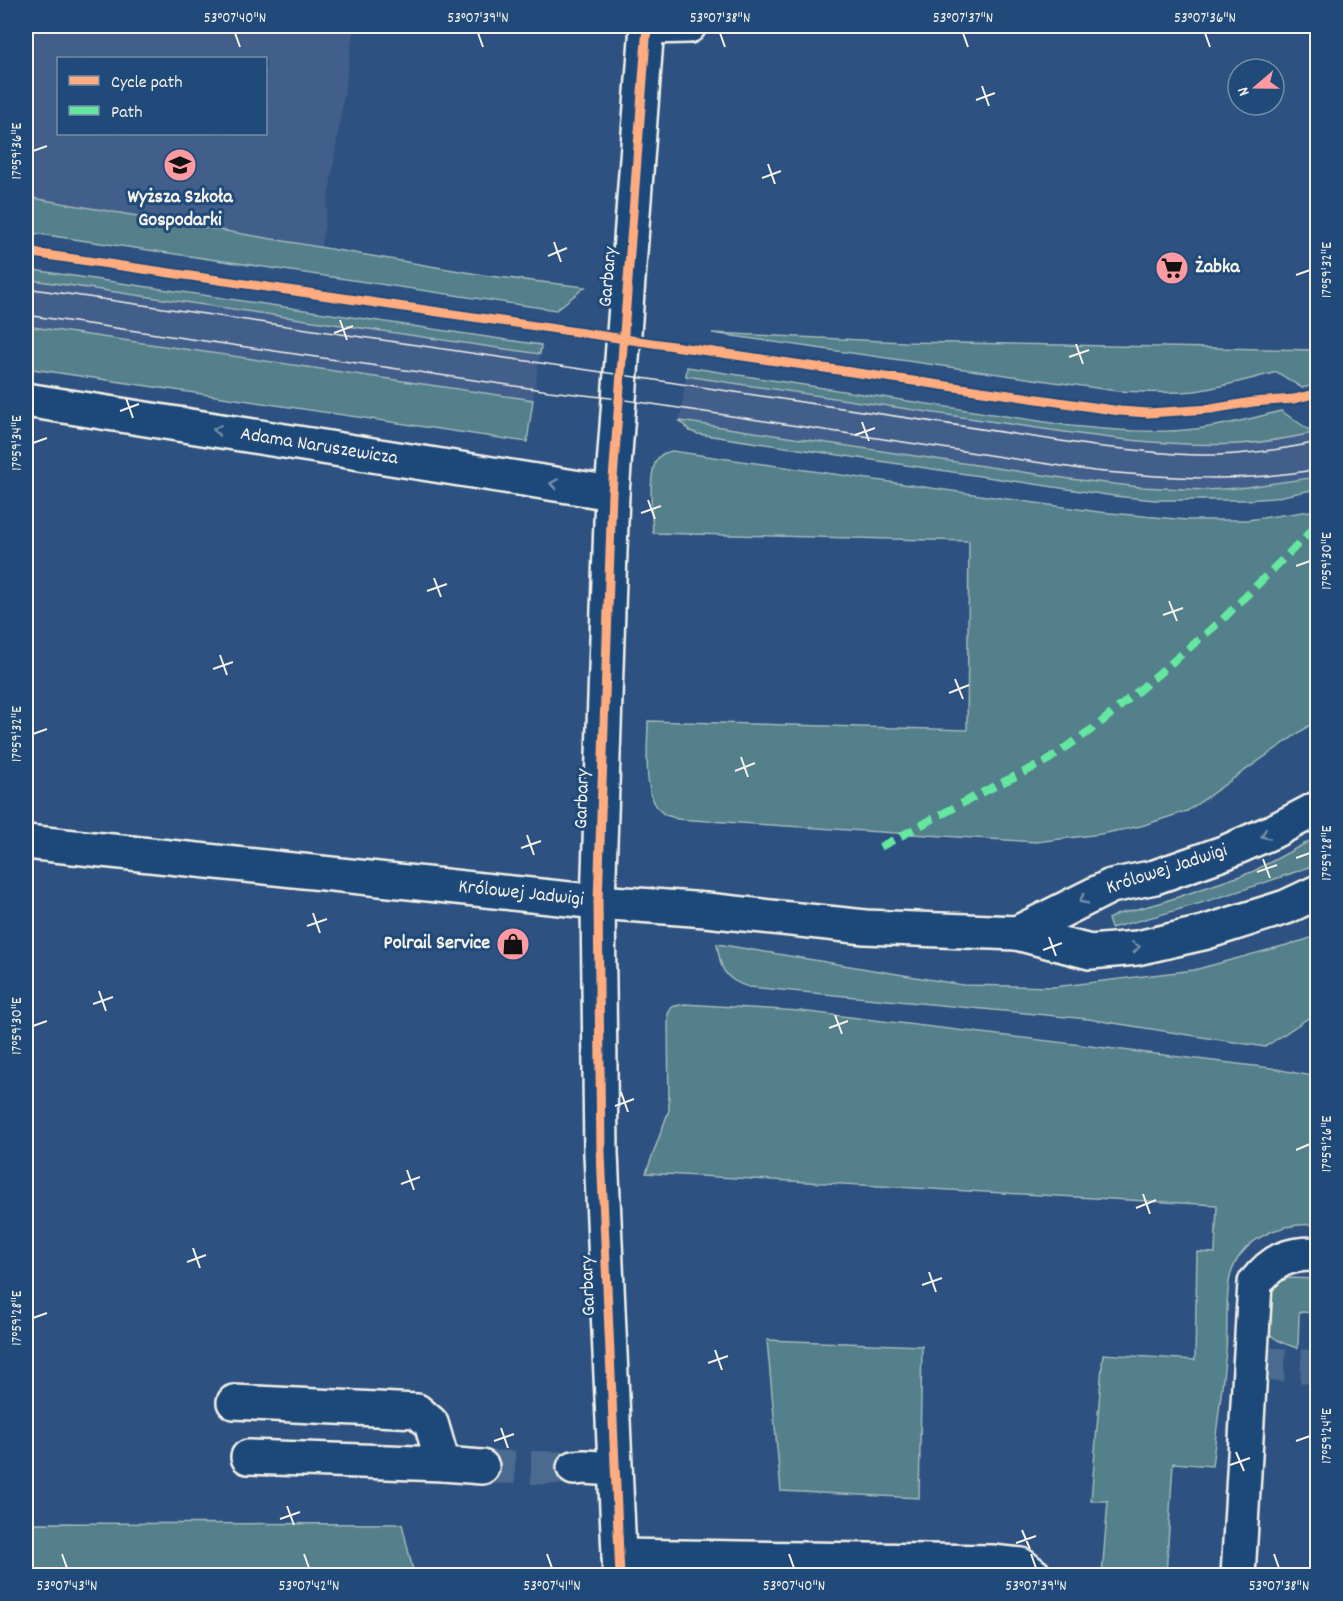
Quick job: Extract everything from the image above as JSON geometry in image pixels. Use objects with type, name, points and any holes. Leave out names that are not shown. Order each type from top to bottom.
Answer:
[{"type":"street","points":[[647,26],[688,26]]},
{"type":"street","name":"Garbary","points":[[619,1566],[601,1154],[598,902],[612,493],[647,26]]},
{"type":"street","name":"Adama Naruszewicza","points":[[26,400],[612,493]]},
{"type":"street","name":"Królowej Jadwigi","points":[[1017,933],[1111,886],[1155,877],[1226,852],[1274,831],[1317,808]]},
{"type":"street","name":"Królowej Jadwigi","points":[[26,842],[598,902],[706,910],[865,927],[1017,933],[1090,951],[1137,948],[1214,930],[1286,908],[1317,892]]},
{"type":"street","points":[[1238,1575],[1255,1283],[1265,1270],[1278,1260],[1303,1254],[1317,1254]]},
{"type":"street","points":[[234,1402],[417,1411],[431,1423],[443,1464]]},
{"type":"street","points":[[248,1457],[482,1467]]},
{"type":"street","points":[[573,1468],[615,1469]]},
{"type":"street","points":[[619,1566],[992,1562],[1021,1565],[1035,1575]]},
{"type":"shaded area","name":"Wyższa Szkoła Gospodarki","points":[[26,26],[354,26],[321,247],[26,197]]},
{"type":"shaded area","points":[[26,279],[540,354],[533,400],[26,326]]},
{"type":"shaded area","points":[[686,376],[1074,433],[1173,444],[1264,442],[1314,433],[1317,448],[1317,477],[1240,488],[1206,490],[1140,487],[1070,479],[680,421]]},
{"type":"green space","points":[[26,197],[489,276],[585,287],[556,310],[26,232]]},
{"type":"green space","points":[[26,269],[541,345],[540,354],[26,279]]},
{"type":"green space","points":[[26,326],[533,400],[527,442],[26,368]]},
{"type":"green space","points":[[712,333],[904,342],[1317,350],[1317,384],[1302,388],[1277,372],[1195,391],[1166,393],[1117,391]]},
{"type":"green space","points":[[687,367],[1071,426],[1133,431],[1180,430],[1228,424],[1281,411],[1314,433],[1267,441],[1205,445],[1106,438],[686,376]]},
{"type":"green space","points":[[680,421],[1070,479],[1140,487],[1206,490],[1240,488],[1317,477],[1317,489],[1273,498],[1246,500],[1155,500],[1114,496],[698,434],[690,431]]},
{"type":"green space","points":[[672,451],[1099,512],[1187,520],[1248,520],[1317,510],[1317,720],[1187,811],[1141,826],[1101,834],[1036,842],[677,819],[666,815],[657,807],[649,785],[648,721],[967,730],[969,541],[653,533],[651,493],[653,471],[660,456]]},
{"type":"green space","points":[[1317,837],[1317,864],[1215,899],[1111,928],[1108,919],[1118,914],[1160,903],[1252,872]]},
{"type":"green space","points":[[1317,935],[1317,1012],[1265,1047],[1088,1019],[749,987],[734,981],[725,972],[717,944],[963,985],[1054,987],[1194,970]]},
{"type":"green space","points":[[684,1004],[800,1011],[1271,1068],[1317,1077],[1317,1225],[1290,1226],[1264,1235],[1252,1243],[1235,1263],[1228,1286],[1226,1351],[1212,1466],[1173,1463],[1166,1575],[1102,1575],[1108,1501],[1091,1501],[1103,1354],[1195,1360],[1197,1252],[1215,1253],[1217,1205],[646,1173],[669,1110],[668,1014],[672,1007]]},
{"type":"green space","points":[[1289,1278],[1317,1279],[1317,1313],[1299,1312],[1298,1348],[1272,1336],[1266,1324],[1264,1295],[1276,1283]]},
{"type":"green space","points":[[767,1340],[922,1346],[919,1498],[781,1491]]},
{"type":"green space","points":[[26,1523],[402,1524],[414,1575],[26,1575]]},
{"type":"tunnel","points":[[1252,1363],[1318,1367]]},
{"type":"tunnel","points":[[482,1467],[574,1468]]},
{"type":"tram line","points":[[26,288],[1094,446],[1171,454],[1218,455],[1268,451],[1318,442]]},
{"type":"tram line","points":[[26,315],[549,391],[619,399],[1094,471],[1150,476],[1234,478],[1318,469]]},
{"type":"marked path","points":[[880,847],[1045,762],[1098,725],[1222,620],[1318,524]]},
{"type":"cycle path","points":[[620,1576],[601,1153],[598,902],[612,493],[647,26]]},
{"type":"cycle path","points":[[26,252],[1120,411],[1148,413],[1211,409],[1253,402],[1294,399],[1318,393]]},
{"type":"place","name":"Wyższa Szkoła Gospodarki","points":[[180,165]]},
{"type":"place","name":"Żabka","points":[[1172,268]]},
{"type":"place","name":"Polrail Service","points":[[513,944]]}]
